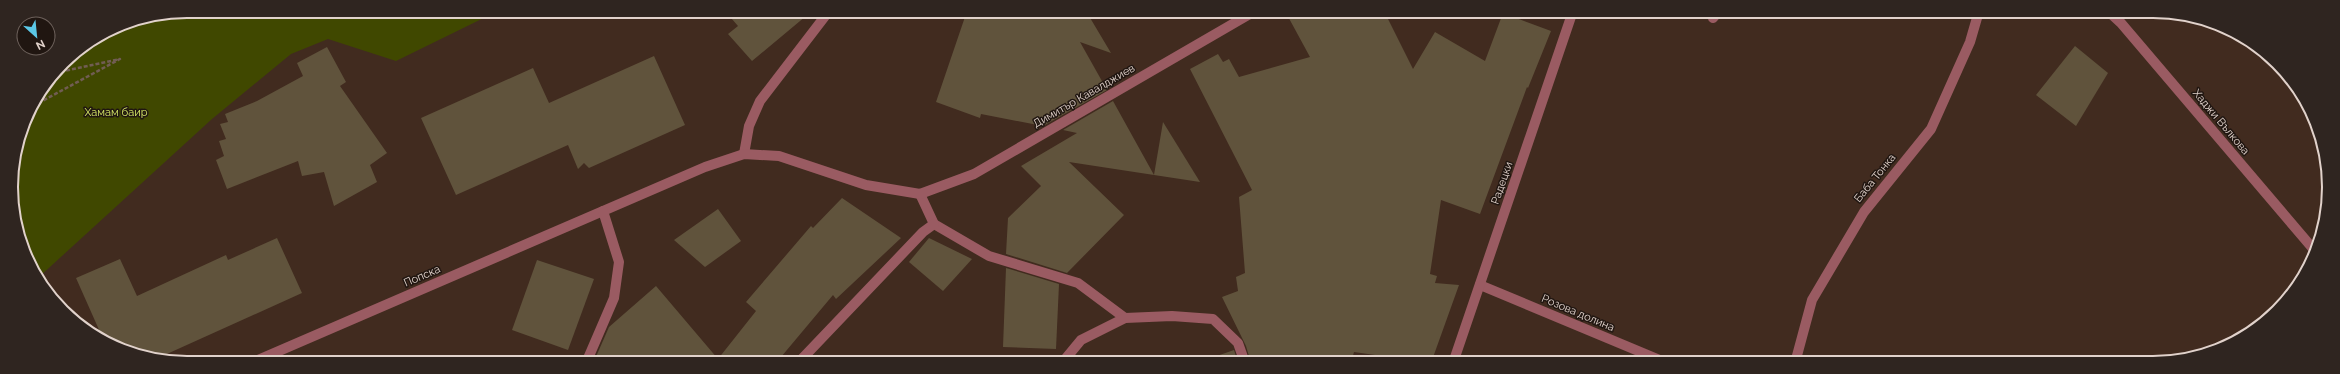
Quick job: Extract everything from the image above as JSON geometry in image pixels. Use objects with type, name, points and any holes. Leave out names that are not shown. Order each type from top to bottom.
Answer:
[{"type":"street","points":[[824,18],[760,101],[749,126],[744,154],[779,156],[866,185],[920,194],[934,224],[989,256],[1078,283],[1125,318]]},
{"type":"street","name":"Димитър Кавалджиев","points":[[920,194],[974,174],[1243,18]]},
{"type":"street","name":"Радецки","points":[[1455,356],[1571,18]]},
{"type":"street","name":"Баба Тонка","points":[[1797,356],[1812,300],[1864,212],[1931,129],[1970,42],[1977,18]]},
{"type":"street","name":"Хаджи Вълкова","points":[[2116,18],[2311,246]]},
{"type":"street","name":"Попска","points":[[267,356],[705,167],[744,154]]},
{"type":"street","points":[[589,356],[614,298],[619,262],[603,211]]},
{"type":"street","points":[[805,356],[923,232],[934,224]]},
{"type":"street","name":"Розова долина","points":[[1480,285],[1650,356]]},
{"type":"street","points":[[1068,356],[1081,340],[1125,318],[1172,316],[1214,319],[1238,343],[1243,356]]},
{"type":"path","points":[[41,102],[120,59],[64,71]]},
{"type":"green space","name":"Хамам баир","points":[[176,18],[484,18],[396,61],[328,39],[291,54],[212,119],[42,274],[35,262],[27,241],[19,209],[18,176],[21,154],[35,112],[46,93],[67,67],[93,46],[112,35],[133,27],[154,21]]},
{"type":"building","points":[[731,18],[804,18],[752,61],[728,34],[738,26]]},
{"type":"building","points":[[965,18],[1090,18],[1111,53],[1080,42],[1107,90],[1043,126],[981,114],[980,118],[936,102]]},
{"type":"building","points":[[1289,18],[1388,18],[1413,69],[1435,32],[1485,61],[1501,18],[1516,18],[1551,31],[1528,88],[1527,87],[1480,214],[1441,200],[1430,274],[1437,276],[1435,283],[1459,285],[1434,356],[1382,356],[1354,352],[1353,356],[1249,356],[1246,346],[1222,297],[1238,291],[1236,277],[1245,273],[1239,197],[1252,190],[1190,69],[1218,54],[1223,62],[1229,59],[1239,77],[1310,57]]},
{"type":"building","points":[[2075,46],[2108,73],[2076,126],[2036,95]]},
{"type":"building","points":[[327,47],[346,82],[340,86],[387,153],[370,165],[377,182],[334,206],[324,172],[302,176],[298,161],[227,189],[216,160],[224,156],[219,141],[226,139],[220,124],[228,122],[225,114],[257,101],[303,76],[297,63]]},
{"type":"building","points":[[654,56],[685,125],[589,168],[584,163],[578,169],[568,145],[456,195],[421,118],[533,68],[549,103]]},
{"type":"building","points":[[1113,101],[1154,175],[1069,162],[1124,215],[1067,273],[1006,254],[1008,218],[1041,186],[1021,166],[1077,133],[1063,130]]},
{"type":"building","points":[[1163,122],[1200,182],[1154,175]]},
{"type":"building","points":[[842,198],[901,238],[836,299],[833,295],[782,356],[720,356],[756,311],[746,302],[811,226],[813,228]]},
{"type":"building","points":[[718,209],[741,241],[705,267],[674,240]]},
{"type":"building","points":[[277,238],[302,293],[165,355],[133,347],[112,339],[100,332],[76,278],[120,259],[137,296],[226,255],[228,260]]},
{"type":"building","points":[[929,238],[972,259],[943,291],[909,262]]},
{"type":"building","points":[[537,260],[594,279],[568,350],[512,330]]},
{"type":"building","points":[[1006,268],[1059,284],[1056,349],[1003,347]]},
{"type":"building","points":[[656,286],[715,356],[596,356],[609,327]]},
{"type":"building","points":[[1234,350],[1236,356],[1217,356]]}]
